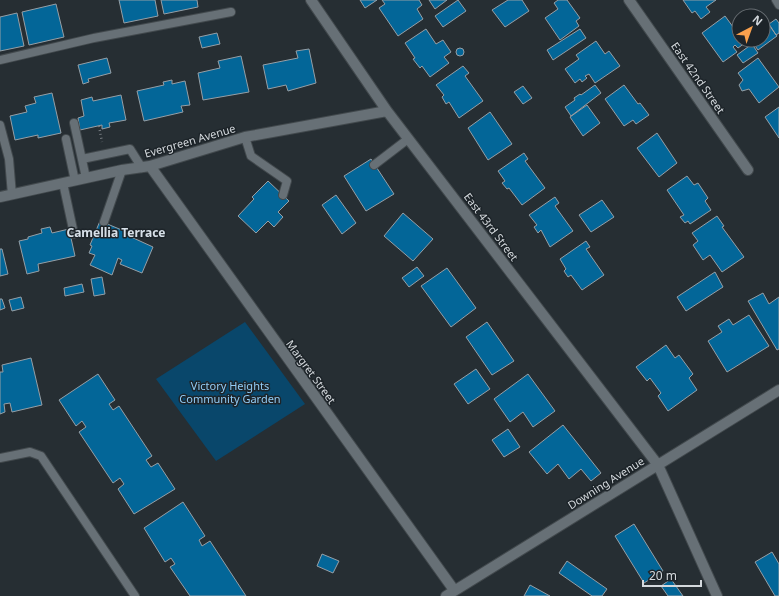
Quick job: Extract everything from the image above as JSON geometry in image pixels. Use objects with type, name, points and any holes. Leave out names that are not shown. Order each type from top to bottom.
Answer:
[{"type":"street","name":"East 43rd Street","points":[[311,0],[387,111],[658,465],[717,596]]},
{"type":"street","name":"East 42nd Street","points":[[629,0],[748,170]]},
{"type":"street","name":"Evergreen Avenue","points":[[0,197],[122,170],[146,167],[245,137],[387,111]]},
{"type":"street","name":"Margret Street","points":[[146,167],[450,593]]},
{"type":"street","name":"Downing Avenue","points":[[450,593],[779,390]]},
{"type":"lane","points":[[776,0],[779,5]]},
{"type":"lane","points":[[0,60],[94,38],[231,12]]},
{"type":"lane","points":[[74,123],[86,178]]},
{"type":"lane","points":[[0,125],[9,160],[12,195]]},
{"type":"lane","points":[[245,137],[251,156],[287,181],[283,195]]},
{"type":"lane","points":[[66,139],[75,181]]},
{"type":"lane","points":[[374,164],[408,139]]},
{"type":"lane","points":[[82,159],[130,149],[146,167]]},
{"type":"lane","points":[[104,222],[122,170]]},
{"type":"lane","points":[[63,184],[74,234]]},
{"type":"lane","points":[[0,458],[30,452],[41,456],[135,596]]},
{"type":"green space","name":"Victory Heights Community Garden","points":[[245,322],[305,404],[216,461],[156,379]]},
{"type":"building","points":[[119,0],[155,0],[158,16],[124,23]]},
{"type":"building","points":[[161,0],[197,0],[198,7],[164,14]]},
{"type":"building","points":[[360,0],[377,0],[365,8]]},
{"type":"building","points":[[382,0],[419,0],[422,5],[417,9],[423,19],[398,36],[379,8],[385,4]]},
{"type":"building","points":[[429,0],[447,0],[435,9]]},
{"type":"building","points":[[458,0],[466,11],[443,27],[435,16]]},
{"type":"building","points":[[508,0],[522,0],[529,11],[505,27],[492,10]]},
{"type":"building","points":[[558,0],[567,0],[580,18],[576,21],[579,26],[560,40],[545,18],[558,9],[554,3]]},
{"type":"building","points":[[683,0],[716,0],[706,7],[710,12],[701,19],[695,11],[692,13]]},
{"type":"building","points":[[56,4],[64,37],[29,45],[22,12]]},
{"type":"building","points":[[17,13],[24,46],[0,51],[0,17]]},
{"type":"building","points":[[725,16],[731,24],[731,48],[734,48],[737,52],[723,62],[702,33]]},
{"type":"building","points":[[776,19],[779,23],[779,33],[776,35],[771,27],[771,23]]},
{"type":"building","points":[[771,28],[777,36],[771,40]]},
{"type":"building","points":[[426,29],[436,44],[443,40],[451,52],[444,57],[449,63],[430,77],[422,66],[420,68],[413,59],[415,58],[405,43]]},
{"type":"building","points":[[580,29],[586,38],[553,60],[547,50]]},
{"type":"building","points":[[217,33],[220,44],[202,48],[199,37]]},
{"type":"building","points":[[596,41],[605,54],[609,51],[620,66],[595,83],[589,74],[585,76],[587,78],[582,82],[580,79],[575,83],[565,69],[579,59],[576,55]]},
{"type":"building","points":[[458,48],[462,48],[464,52],[462,56],[458,56],[456,54],[456,50]]},
{"type":"building","points":[[747,48],[755,48],[758,53],[743,63],[737,55]]},
{"type":"building","points":[[309,49],[316,83],[288,91],[286,85],[268,89],[263,65],[298,58],[296,51]]},
{"type":"building","points":[[241,56],[249,92],[203,100],[198,73],[220,68],[218,61]]},
{"type":"building","points":[[107,58],[111,73],[88,79],[89,82],[83,84],[78,65]]},
{"type":"building","points":[[758,58],[779,87],[759,103],[749,89],[742,91],[739,85],[743,80],[738,73]]},
{"type":"building","points":[[463,66],[469,73],[465,76],[483,101],[459,118],[449,102],[446,104],[442,97],[444,95],[436,85]]},
{"type":"building","points":[[172,80],[172,84],[185,81],[190,105],[181,106],[183,112],[144,121],[137,91],[164,85],[163,82]]},
{"type":"building","points":[[595,85],[601,93],[571,116],[565,107],[575,100],[574,98]]},
{"type":"building","points":[[624,85],[638,104],[640,103],[649,115],[636,124],[633,120],[624,126],[605,99]]},
{"type":"building","points":[[523,86],[532,98],[523,104],[514,92]]},
{"type":"building","points":[[52,93],[61,133],[38,138],[38,135],[15,140],[10,116],[27,112],[25,106],[36,103],[34,97]]},
{"type":"building","points":[[121,95],[126,120],[109,123],[110,127],[102,129],[102,125],[80,130],[78,118],[84,116],[81,100],[92,97],[93,101]]},
{"type":"building","points":[[587,105],[600,123],[583,136],[570,117]]},
{"type":"building","points":[[779,107],[779,138],[765,117]]},
{"type":"building","points":[[490,112],[512,144],[488,160],[468,128]]},
{"type":"building","points":[[657,133],[677,163],[659,177],[637,148]]},
{"type":"building","points":[[524,153],[528,159],[525,161],[545,188],[522,205],[509,188],[507,189],[502,183],[505,181],[498,171]]},
{"type":"building","points":[[371,159],[394,194],[366,211],[344,176]]},
{"type":"building","points":[[687,176],[694,185],[698,183],[708,198],[705,201],[711,210],[690,224],[688,221],[685,223],[680,217],[684,215],[667,190]]},
{"type":"building","points":[[268,181],[289,201],[278,212],[283,217],[274,227],[268,221],[256,233],[238,216],[254,199],[252,197]]},
{"type":"building","points":[[336,195],[356,223],[342,234],[322,205]]},
{"type":"building","points":[[555,197],[559,203],[555,206],[573,231],[550,247],[541,230],[538,233],[534,227],[537,225],[529,215]]},
{"type":"building","points":[[602,200],[614,217],[591,232],[579,215]]},
{"type":"building","points":[[403,213],[433,239],[413,261],[384,236]]},
{"type":"building","points":[[717,216],[724,226],[722,227],[744,257],[722,272],[710,255],[703,260],[693,245],[698,241],[692,233]]},
{"type":"building","points":[[100,221],[129,233],[129,236],[153,247],[142,273],[120,264],[122,260],[118,258],[112,275],[90,265],[95,255],[89,253],[92,246],[90,245]]},
{"type":"building","points":[[50,227],[52,233],[69,229],[75,256],[38,264],[39,271],[27,274],[19,241],[42,233],[41,229]]},
{"type":"building","points":[[586,241],[590,247],[586,249],[604,275],[582,290],[571,275],[568,277],[564,271],[566,269],[560,259]]},
{"type":"building","points":[[0,249],[2,249],[8,274],[0,276]]},
{"type":"building","points":[[417,267],[424,276],[409,287],[402,278]]},
{"type":"building","points":[[447,268],[476,308],[451,327],[421,286]]},
{"type":"building","points":[[715,272],[723,287],[686,311],[677,297]]},
{"type":"building","points":[[102,277],[105,294],[94,296],[91,279]]},
{"type":"building","points":[[82,284],[84,292],[65,296],[64,288]]},
{"type":"building","points":[[763,293],[769,304],[779,297],[779,349],[777,350],[748,301]]},
{"type":"building","points":[[21,297],[24,308],[12,311],[9,300]]},
{"type":"building","points":[[0,299],[2,299],[5,308],[0,310]]},
{"type":"building","points":[[749,315],[769,346],[727,372],[708,341],[722,332],[718,326],[729,319],[733,325]]},
{"type":"building","points":[[487,322],[514,361],[492,375],[466,337]]},
{"type":"building","points":[[666,345],[675,358],[679,355],[693,374],[689,378],[697,390],[668,411],[658,396],[661,393],[650,378],[647,381],[636,367]]},
{"type":"building","points":[[31,358],[42,405],[12,412],[10,403],[4,404],[5,412],[0,414],[0,372],[3,372],[2,365]]},
{"type":"building","points":[[476,369],[490,389],[468,404],[454,384]]},
{"type":"building","points":[[98,374],[115,400],[109,404],[113,410],[119,406],[152,456],[146,460],[151,467],[158,463],[175,489],[134,514],[118,489],[124,484],[120,478],[113,483],[79,432],[86,427],[82,421],[76,426],[59,400]]},
{"type":"building","points":[[528,374],[555,411],[533,427],[523,412],[510,422],[494,399]]},
{"type":"building","points":[[563,425],[601,473],[591,481],[581,469],[569,479],[558,464],[547,474],[529,452]]},
{"type":"building","points":[[508,429],[520,447],[504,457],[492,440]]},
{"type":"building","points":[[183,502],[205,536],[199,540],[202,546],[210,541],[246,596],[190,596],[170,567],[175,564],[171,558],[165,562],[144,528]]},
{"type":"building","points":[[634,524],[663,571],[644,583],[615,536]]},
{"type":"building","points":[[772,552],[779,564],[779,596],[775,596],[755,562]]},
{"type":"building","points":[[322,554],[339,561],[333,573],[317,566]]},
{"type":"building","points":[[567,561],[607,589],[602,596],[592,596],[559,573]]},
{"type":"building","points":[[671,579],[683,596],[668,596],[661,586]]},
{"type":"building","points":[[530,585],[550,596],[524,596]]},
{"type":"district","name":"Camellia Terrace","points":[[116,233]]}]
